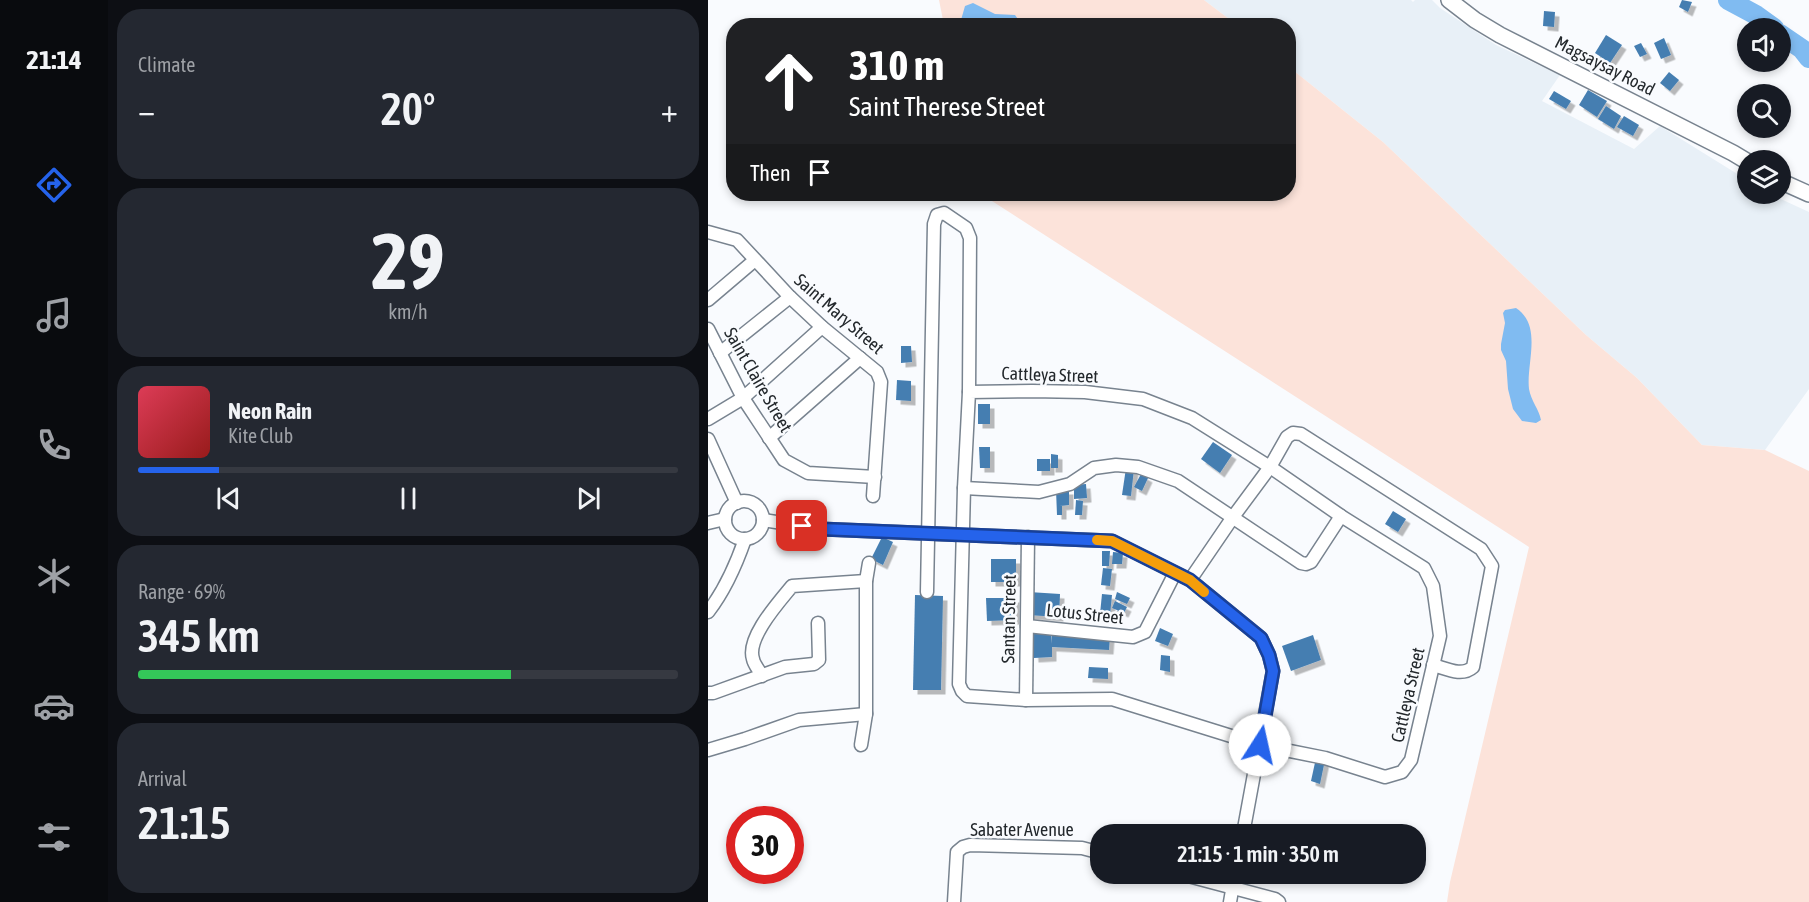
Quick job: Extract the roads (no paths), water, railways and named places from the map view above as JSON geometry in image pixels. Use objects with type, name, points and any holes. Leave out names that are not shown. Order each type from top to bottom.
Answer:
[{"type":"main road","name":"Magsaysay Road","points":[[1449,0],[1500,35],[1737,155]]},
{"type":"main road","points":[[1791,186],[1809,194]]},
{"type":"street","points":[[927,592],[934,224],[937,214],[944,213],[966,228],[970,238],[969,392]]},
{"type":"street","name":"Saint Mary Street","points":[[708,232],[737,240],[790,297],[822,327],[877,372],[881,382],[873,496]]},
{"type":"street","points":[[708,300],[755,260]]},
{"type":"street","points":[[720,352],[790,297]]},
{"type":"street","points":[[708,419],[743,398],[822,327]]},
{"type":"street","name":"Saint Claire Street","points":[[708,329],[743,398],[784,460],[808,473],[875,477]]},
{"type":"street","points":[[769,438],[860,358]]},
{"type":"street","name":"Cattleya Street","points":[[969,392],[1085,392],[1143,399],[1192,418],[1424,568],[1433,586],[1440,636],[1411,760],[1402,772],[1385,777],[1325,758],[1260,745],[1112,699],[1026,700],[967,696],[959,684],[962,536],[969,392]]},
{"type":"street","points":[[1190,580],[1270,467],[1287,437],[1293,433],[1301,434],[1481,549],[1492,566],[1473,667],[1468,672],[1460,673],[1434,665]]},
{"type":"street","points":[[708,439],[736,503]]},
{"type":"street","points":[[964,488],[1039,492],[1070,484],[1094,468],[1116,465],[1138,467],[1178,481],[1300,563],[1306,564],[1311,562],[1341,516]]},
{"type":"street","points":[[746,501],[754,504],[761,511],[763,520],[760,531],[745,540],[739,539],[729,531],[725,519],[729,509],[736,503],[746,501]]},
{"type":"street","points":[[708,523],[725,519]]},
{"type":"street","points":[[763,520],[821,529],[1112,541],[1190,580],[1261,638],[1273,671],[1245,824]]},
{"type":"street","name":"Santan Street","points":[[1026,700],[1028,537]]},
{"type":"street","points":[[708,612],[723,590],[745,540]]},
{"type":"street","points":[[861,745],[866,714],[867,581],[870,563]]},
{"type":"street","name":"Lotus Street","points":[[1026,626],[1132,637],[1140,635],[1145,632],[1175,573]]},
{"type":"street","points":[[762,675],[752,658],[754,644],[767,616],[792,586],[867,581]]},
{"type":"street","points":[[708,693],[785,667],[814,664],[819,660],[818,623]]},
{"type":"street","points":[[708,750],[799,720],[866,714]]},
{"type":"street","name":"Sabater Avenue","points":[[954,902],[957,852],[963,847],[970,845],[1090,850]]},
{"type":"street","points":[[1218,884],[1279,902]]},
{"type":"street","points":[[1230,902],[1234,884]]},
{"type":"water","points":[[973,3],[995,14],[1015,15],[1017,18],[962,18],[965,6]]},
{"type":"water","points":[[1516,308],[1529,325],[1531,335],[1529,389],[1541,420],[1536,423],[1522,421],[1513,409],[1508,389],[1506,361],[1501,350],[1505,323],[1503,313],[1505,310]]},
{"type":"waterway","points":[[1728,0],[1760,18]]},
{"type":"waterway","points":[[1791,42],[1802,49],[1809,58]]}]
